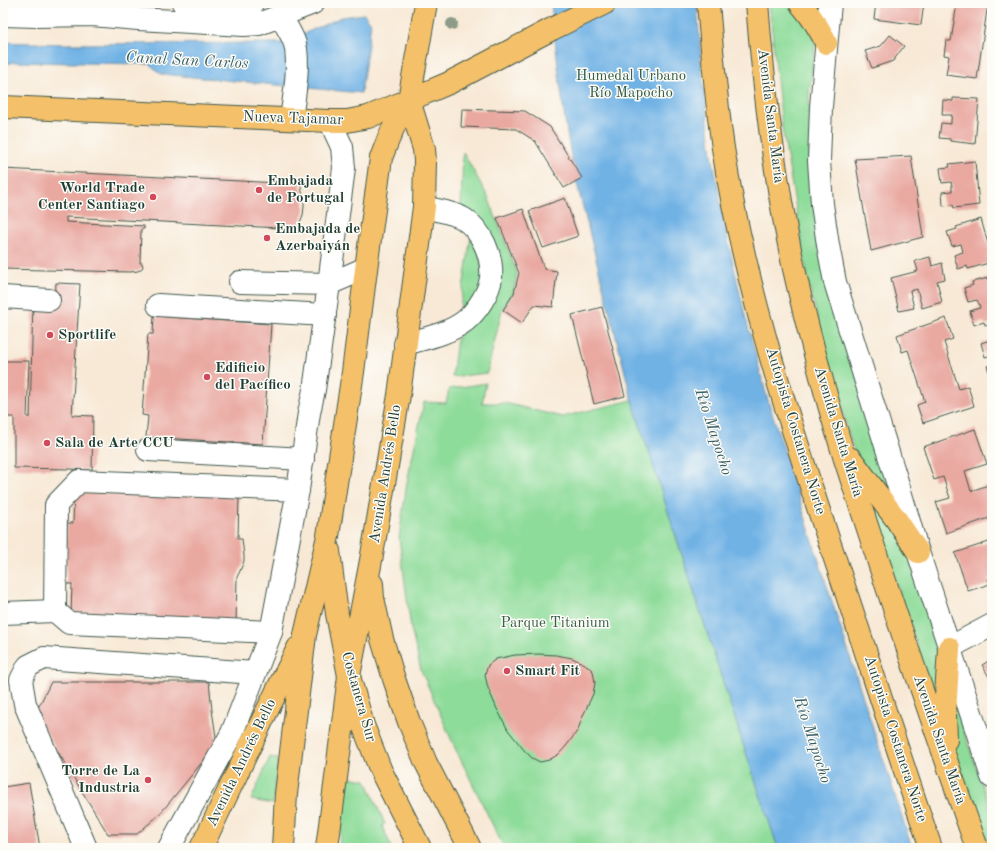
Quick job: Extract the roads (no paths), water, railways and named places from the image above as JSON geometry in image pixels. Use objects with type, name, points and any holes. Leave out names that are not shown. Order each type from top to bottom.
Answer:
[{"type":"main road","name":"Avenida Andrés Bello","points":[[283,848],[286,794],[305,635],[328,536],[353,372],[381,158],[388,140],[409,100],[426,3]]},
{"type":"main road","name":"Nueva Tajamar","points":[[3,107],[347,121],[368,117],[449,83],[605,3]]},
{"type":"main road","name":"Autopista Costanera Norte","points":[[708,3],[723,148],[746,264],[762,326],[804,467],[930,848]]},
{"type":"main road","name":"Avenida Santa María","points":[[756,3],[773,154],[794,268],[811,339],[841,445],[915,671],[977,848]]},
{"type":"main road","points":[[800,3],[817,24],[826,43]]},
{"type":"main road","name":"Avenida Andrés Bello","points":[[327,848],[349,676],[372,555],[399,394],[424,207],[424,149],[409,100]]},
{"type":"main road","points":[[841,445],[896,519],[918,552]]},
{"type":"main road","name":"Costanera Sur","points":[[328,536],[337,614],[349,676],[363,725],[381,771],[420,848]]},
{"type":"main road","points":[[372,555],[371,580],[373,598],[382,639],[394,679],[409,722],[426,763],[470,848]]},
{"type":"main road","name":"Avenida Andrés Bello","points":[[201,848],[305,635]]},
{"type":"main road","points":[[947,763],[945,713],[949,648]]},
{"type":"street","points":[[183,3],[251,7]]},
{"type":"street","points":[[3,15],[92,15],[244,25],[260,24],[313,3]]},
{"type":"street","points":[[830,3],[821,107],[819,161],[822,204],[835,282],[918,552],[992,777]]},
{"type":"street","points":[[281,16],[295,44],[296,72],[291,119]]},
{"type":"street","points":[[169,848],[232,733],[271,632],[298,490],[309,413],[314,390],[344,168],[342,147],[330,121]]},
{"type":"street","points":[[405,344],[442,334],[464,321],[473,313],[488,290],[491,278],[490,259],[486,246],[472,226],[463,218],[424,207]]},
{"type":"street","points":[[240,282],[329,284],[366,268]]},
{"type":"street","points":[[3,297],[48,300]]},
{"type":"street","points":[[158,305],[325,315]]},
{"type":"street","points":[[148,450],[303,459]]},
{"type":"street","points":[[55,611],[56,505],[79,481],[298,490]]},
{"type":"street","points":[[3,613],[55,611],[69,623],[271,632]]},
{"type":"street","points":[[949,648],[992,624]]},
{"type":"street","points":[[86,848],[25,704],[21,680],[28,666],[44,658],[255,673]]},
{"type":"street","points":[[232,733],[240,766]]},
{"type":"water","name":"Humedal Urbano Río Mapocho","points":[[551,3],[697,3],[702,74],[712,155],[727,237],[745,315],[766,394],[912,848],[778,848],[632,400],[574,172],[563,109]]},
{"type":"water","name":"Canal San Carlos","points":[[364,14],[371,23],[361,93],[161,74],[149,64],[14,62],[3,65],[3,42],[62,44],[282,43],[342,17]]},
{"type":"place","name":"Embajada de Portugal","points":[[259,190]]},
{"type":"place","name":"World Trade Center Santiago","points":[[153,197]]},
{"type":"place","name":"Embajada de Azerbaiyán","points":[[267,238]]},
{"type":"place","name":"Sportlife","points":[[50,335]]},
{"type":"place","name":"Edificio del Pacífico","points":[[207,377]]},
{"type":"place","name":"Sala de Arte CCU","points":[[47,443]]},
{"type":"place","name":"Smart Fit","points":[[507,671]]},
{"type":"place","name":"Torre de La Industria","points":[[148,780]]},
{"type":"water label","name":"Río Mapocho","points":[[713,432]]},
{"type":"water label","name":"Río Mapocho","points":[[812,740]]},
{"type":"park label","name":"Parque Titanium","points":[[555,623]]}]
